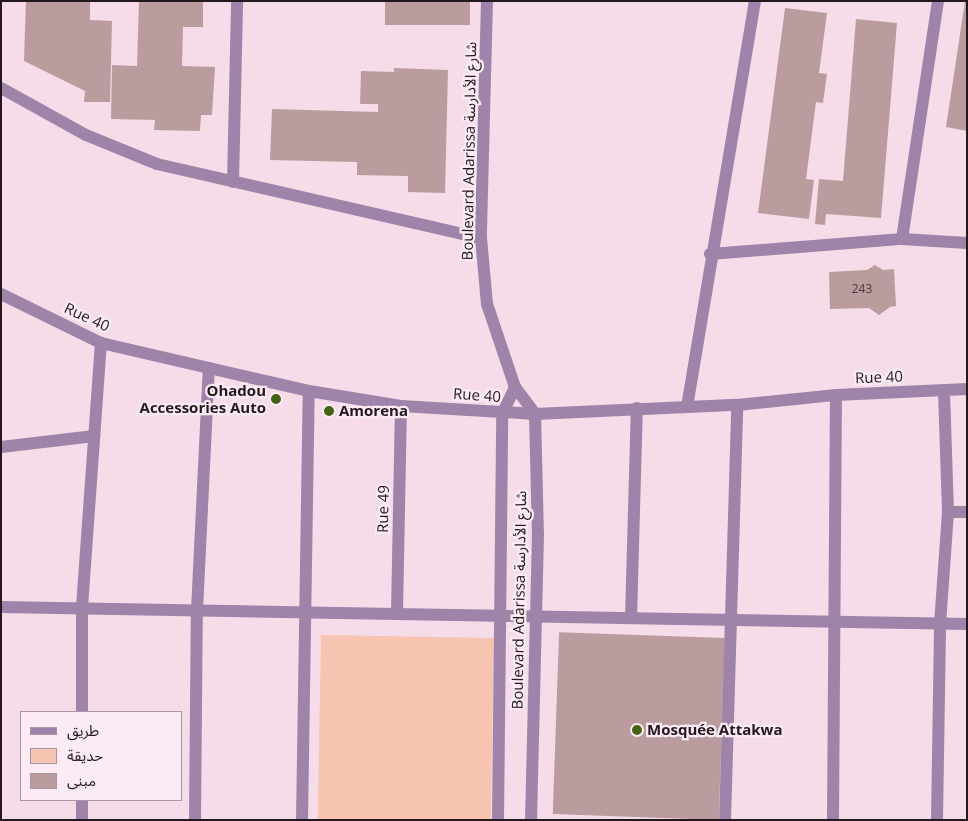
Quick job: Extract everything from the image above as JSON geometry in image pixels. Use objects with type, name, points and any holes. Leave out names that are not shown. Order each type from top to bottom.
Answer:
[{"type":"street","points":[[233,182],[237,1]]},
{"type":"street","name":"Boulevard Adarissa شارع الأدارسة","points":[[487,1],[481,238],[487,304],[515,387],[535,414],[537,616],[531,820]]},
{"type":"street","points":[[687,408],[710,254],[754,1]]},
{"type":"street","points":[[902,239],[938,1]]},
{"type":"street","points":[[1,88],[118,150],[157,164],[481,238]]},
{"type":"street","points":[[710,254],[902,239],[967,243]]},
{"type":"street","name":"Rue 40","points":[[1,294],[102,343],[309,391],[401,406],[502,414],[535,414],[637,408],[687,408],[836,395],[967,389]]},
{"type":"street","points":[[82,711],[82,607],[102,343]]},
{"type":"street","points":[[195,820],[197,610],[210,368]]},
{"type":"street","name":"Boulevard Adarissa شارع الأدارسة","points":[[498,820],[502,414],[515,387]]},
{"type":"street","points":[[302,820],[309,391]]},
{"type":"street","points":[[937,820],[940,624],[948,512],[944,391]]},
{"type":"street","points":[[833,820],[836,395]]},
{"type":"street","points":[[725,820],[732,620],[736,405]]},
{"type":"street","name":"Rue 49","points":[[397,614],[401,406]]},
{"type":"street","points":[[632,618],[637,408]]},
{"type":"street","points":[[1,447],[94,436]]},
{"type":"street","points":[[948,512],[967,512]]},
{"type":"street","points":[[1,607],[967,624]]},
{"type":"street","points":[[82,801],[82,820]]},
{"type":"green space","points":[[321,635],[494,638],[491,820],[318,820]]},
{"type":"building","points":[[26,1],[90,1],[90,20],[112,21],[110,102],[84,102],[85,91],[24,61]]},
{"type":"building","points":[[139,1],[203,1],[203,27],[183,27],[182,66],[215,67],[212,115],[201,115],[200,131],[154,130],[155,120],[111,119],[112,65],[137,66]]},
{"type":"building","points":[[385,1],[470,1],[470,25],[385,25]]},
{"type":"building","points":[[965,1],[967,1],[967,131],[946,127]]},
{"type":"building","points":[[785,8],[827,13],[819,73],[827,74],[823,103],[816,102],[806,179],[814,180],[809,219],[758,213]]},
{"type":"building","points":[[856,19],[897,23],[881,218],[826,214],[825,225],[815,224],[819,179],[843,181]]},
{"type":"building","points":[[394,68],[448,70],[445,193],[408,192],[408,176],[357,175],[357,162],[270,160],[272,109],[378,112],[378,104],[360,104],[361,71],[394,72]]},
{"type":"building","points":[[875,265],[883,270],[894,269],[896,306],[890,307],[879,315],[869,308],[830,309],[829,272],[867,270]]},
{"type":"building","name":"Mosquée Attakwa","points":[[559,632],[725,638],[719,820],[553,814]]},
{"type":"place","name":"Ohadou Accessories Auto","points":[[276,399]]},
{"type":"place","name":"Amorena","points":[[329,411]]},
{"type":"place","name":"Mosquée Attakwa","points":[[637,730]]}]
